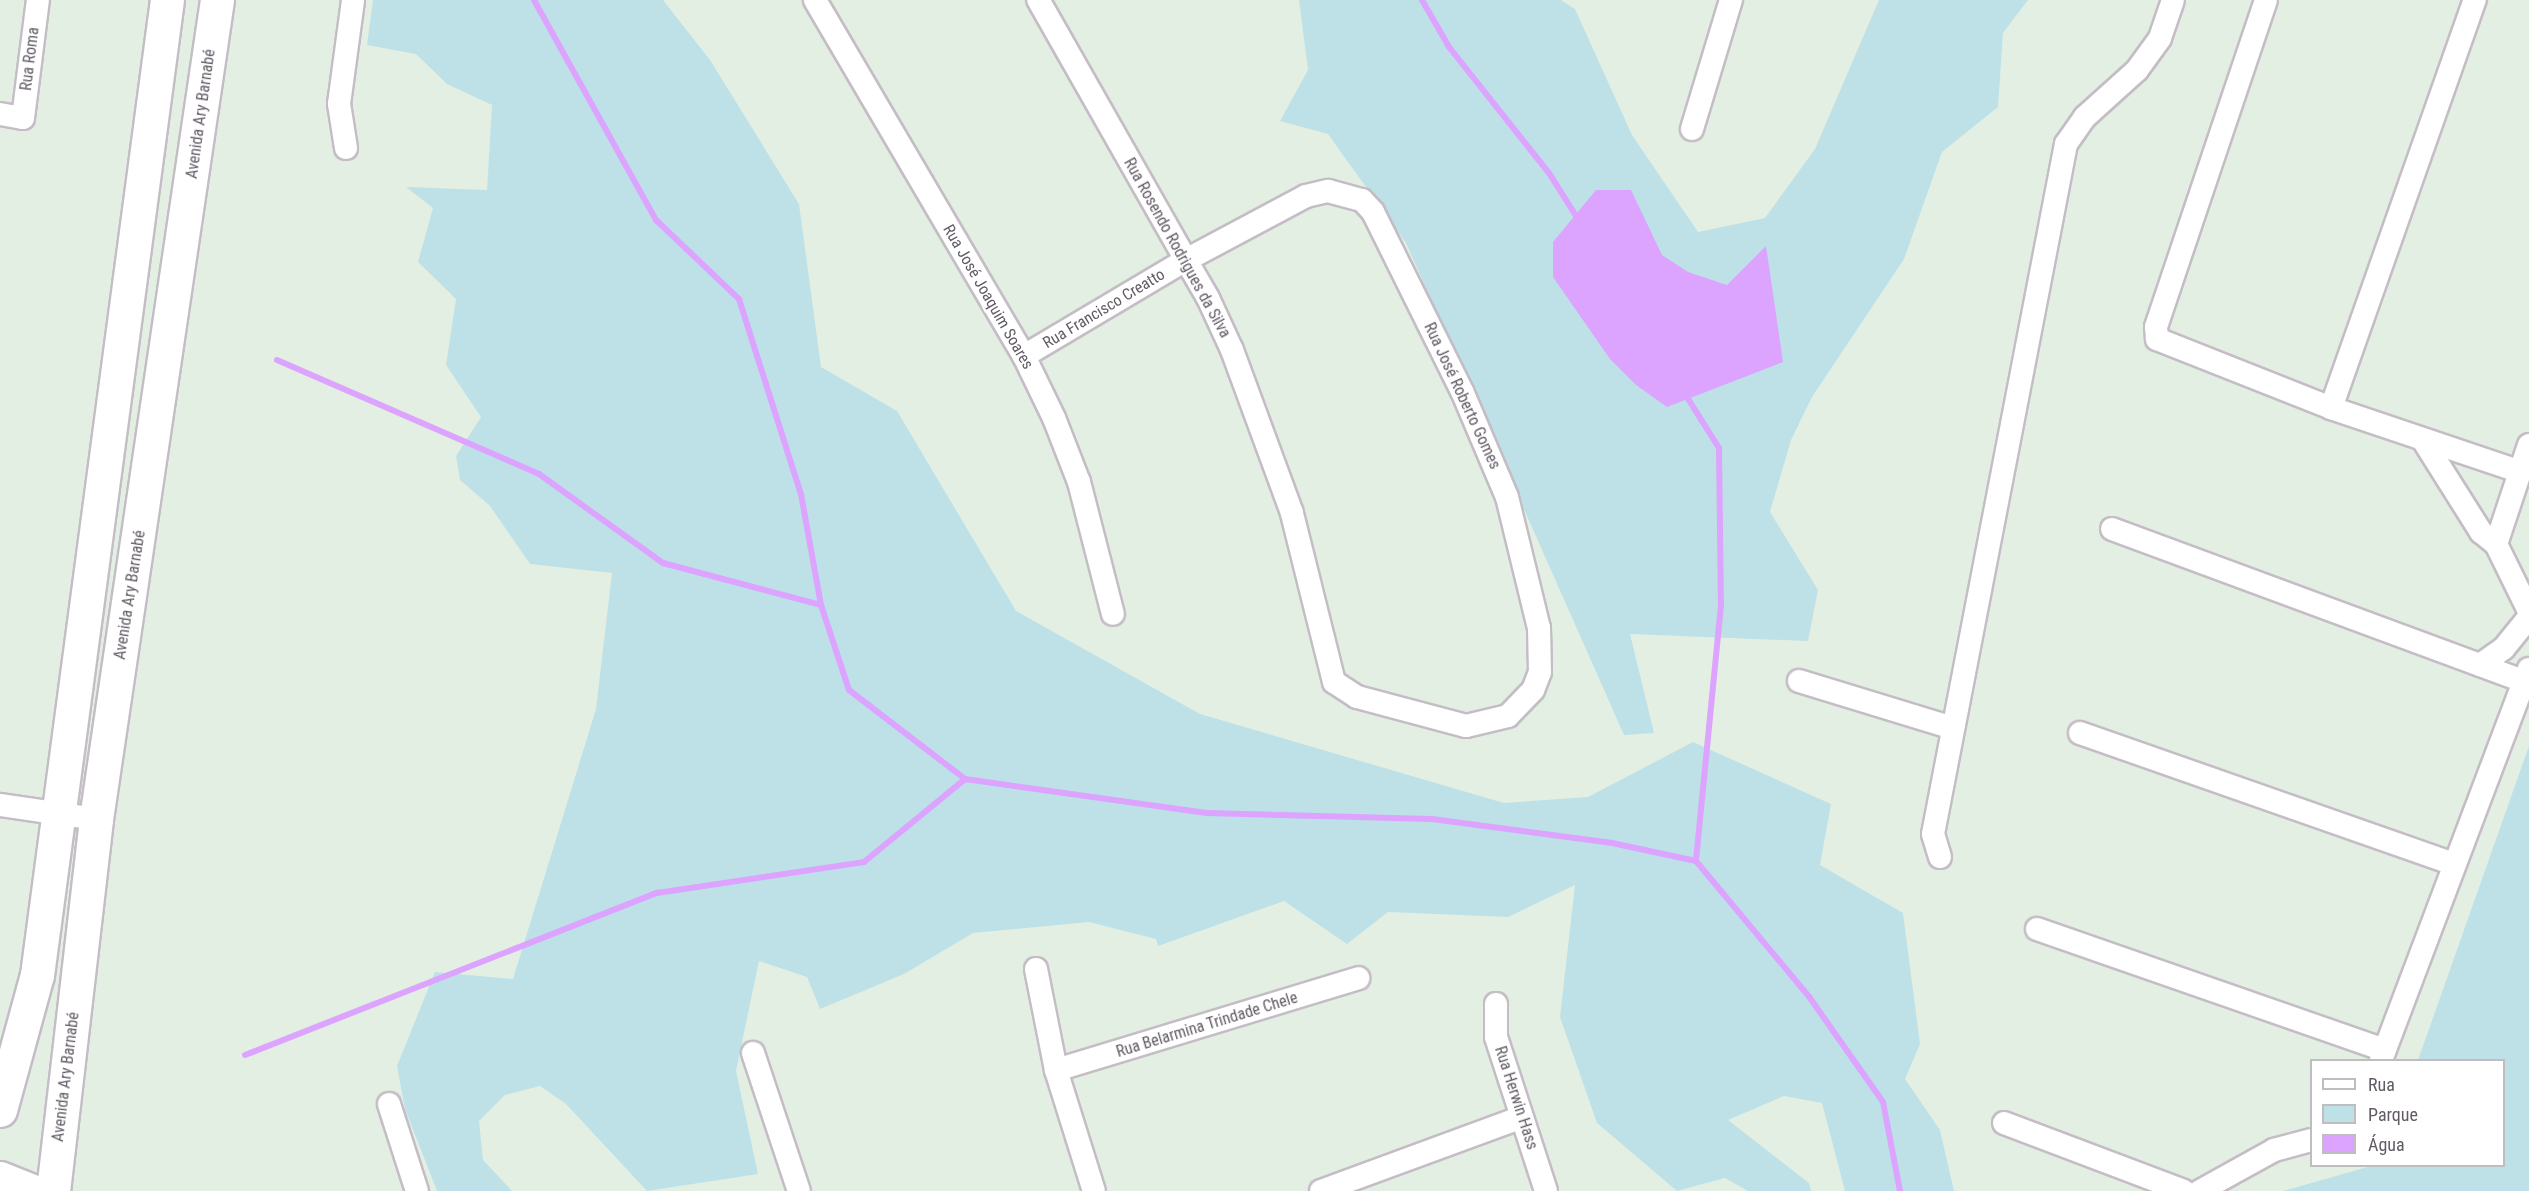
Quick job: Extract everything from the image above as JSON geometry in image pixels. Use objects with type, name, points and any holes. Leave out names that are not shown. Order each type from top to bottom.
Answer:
[{"type":"street","name":"Rua Roma","points":[[0,114],[23,118],[38,0]]},
{"type":"street","points":[[2,1102],[37,975],[167,0]]},
{"type":"street","name":"Avenida Ary Barnabé","points":[[53,1191],[96,819],[217,0]]},
{"type":"street","points":[[346,148],[339,104],[353,0]]},
{"type":"street","name":"Rua José Joaquim Soares","points":[[815,0],[1024,356],[1079,482],[1113,614]]},
{"type":"street","name":"Rua Rosendo Rodrigues da Silva","points":[[1038,0],[1186,260],[1257,412],[1292,513],[1334,682]]},
{"type":"street","points":[[1692,129],[1731,0]]},
{"type":"street","points":[[1940,857],[1933,834],[2066,144],[2085,117],[2137,70],[2160,38],[2173,0]]},
{"type":"street","points":[[2266,0],[2156,327],[2157,339],[2331,408],[2518,471]]},
{"type":"street","points":[[2331,408],[2475,0]]},
{"type":"street","points":[[154,97],[202,106]]},
{"type":"street","points":[[147,142],[196,149]]},
{"type":"street","name":"Rua Francisco Creatto","points":[[1024,356],[1186,260],[1306,196],[1347,193]]},
{"type":"street","name":"Rua José Roberto Gomes","points":[[1334,682],[1357,697],[1466,726],[1508,716],[1533,690],[1540,672],[1539,628],[1507,497],[1487,443],[1373,212],[1347,193]]},
{"type":"street","points":[[2423,440],[2481,532],[2496,544],[2529,611]]},
{"type":"street","points":[[2496,544],[2518,471],[2529,445]]},
{"type":"street","points":[[2037,929],[2383,1055],[2451,863],[2526,675],[2480,665],[2112,529]]},
{"type":"street","points":[[2480,665],[2509,643],[2529,616]]},
{"type":"street","points":[[1798,681],[1953,728]]},
{"type":"street","points":[[2080,733],[2451,863]]},
{"type":"street","points":[[0,805],[96,819]]},
{"type":"street","points":[[1036,969],[1056,1070],[1094,1191]]},
{"type":"street","name":"Rua Belarmina Trindade Chele","points":[[1056,1070],[1358,978]]},
{"type":"street","name":"Rua Herwin Hass","points":[[1496,1004],[1496,1036],[1546,1191]]},
{"type":"street","points":[[753,1053],[799,1191]]},
{"type":"street","points":[[389,1104],[417,1191]]},
{"type":"street","points":[[1321,1191],[1522,1117]]},
{"type":"street","points":[[2004,1123],[2184,1191]]},
{"type":"street","points":[[2200,1191],[2274,1150],[2310,1141]]},
{"type":"street","points":[[0,1178],[32,1191]]},
{"type":"green space","points":[[373,0],[663,0],[710,60],[799,204],[821,367],[897,411],[1016,611],[1200,714],[1504,803],[1588,797],[1693,742],[1831,804],[1820,865],[1903,913],[1920,1044],[1905,1079],[1940,1130],[1954,1191],[1845,1191],[1822,1103],[1784,1096],[1728,1120],[1809,1183],[1811,1191],[1748,1191],[1725,1178],[1677,1191],[1597,1123],[1560,1017],[1575,885],[1508,917],[1388,912],[1347,944],[1284,901],[1158,946],[1156,939],[1089,922],[973,933],[904,974],[820,1009],[807,977],[759,961],[736,1071],[758,1174],[647,1191],[566,1104],[540,1086],[505,1095],[479,1121],[483,1160],[512,1191],[437,1191],[405,1109],[397,1066],[435,972],[513,979],[596,709],[612,573],[530,564],[490,506],[460,480],[456,456],[481,417],[446,365],[456,299],[418,262],[433,208],[406,187],[487,190],[492,105],[447,84],[416,54],[367,45]]},
{"type":"green space","points":[[1299,0],[1561,0],[1575,9],[1632,135],[1698,232],[1765,218],[1815,149],[1879,0],[2028,0],[2003,33],[1998,107],[1942,152],[1904,259],[1812,397],[1791,440],[1770,512],[1818,590],[1808,641],[1630,634],[1654,733],[1624,735],[1406,243],[1328,134],[1280,121],[1308,70]]},
{"type":"green space","points":[[2529,746],[2529,1191],[2283,1191],[2367,1167],[2505,1167],[2505,1059],[2418,1059]]},
{"type":"water","points":[[1596,190],[1631,190],[1662,255],[1688,272],[1727,285],[1766,246],[1783,362],[1667,407],[1636,385],[1610,359],[1553,277],[1553,242]]},
{"type":"waterway","points":[[534,0],[656,220],[739,299],[801,494],[821,605],[849,690],[965,779],[1207,813],[1432,819],[1612,843],[1696,861]]},
{"type":"waterway","points":[[1422,0],[1449,47],[1549,173],[1578,219]]},
{"type":"waterway","points":[[277,360],[539,474],[663,563],[821,605]]},
{"type":"waterway","points":[[1685,394],[1719,448],[1721,605],[1696,861],[1810,998],[1883,1102],[1900,1191]]},
{"type":"waterway","points":[[245,1055],[657,893],[864,862],[965,779]]}]
